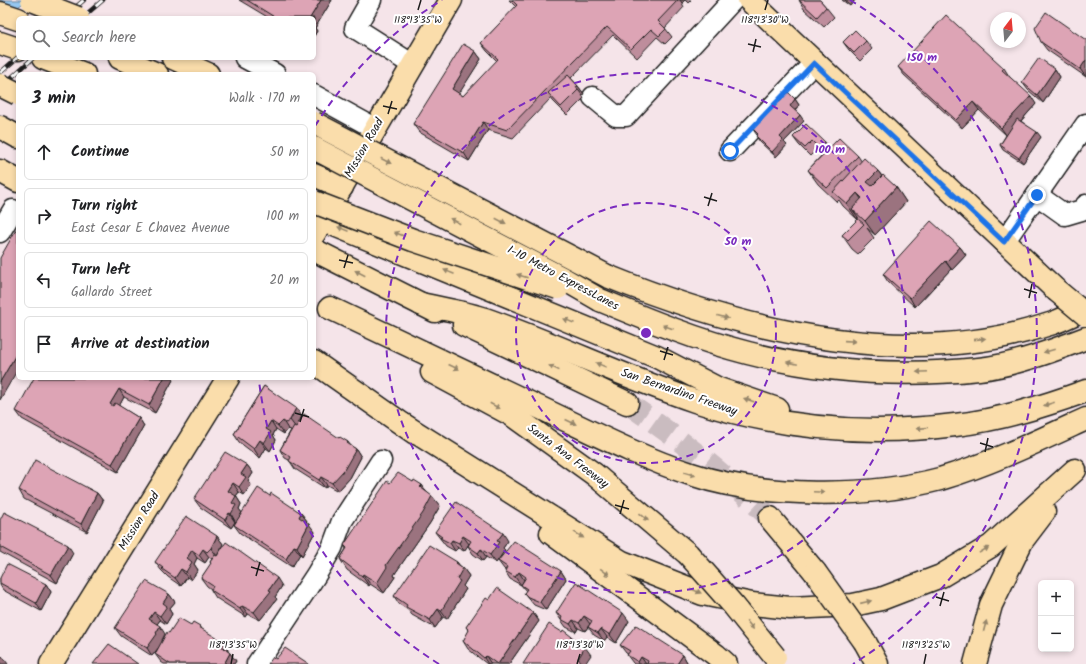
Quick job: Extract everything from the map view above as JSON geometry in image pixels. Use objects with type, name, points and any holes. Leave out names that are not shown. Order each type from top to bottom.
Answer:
[{"type":"main road","points":[[32,0],[73,16]]},
{"type":"main road","name":"Mission Road","points":[[317,219],[342,187],[451,0]]},
{"type":"main road","points":[[749,0],[1004,242],[1056,290],[1086,315]]},
{"type":"main road","points":[[0,13],[16,18]]},
{"type":"main road","points":[[0,43],[16,48]]},
{"type":"main road","points":[[49,60],[79,71]]},
{"type":"main road","points":[[125,60],[152,72]]},
{"type":"main road","points":[[177,60],[204,72]]},
{"type":"main road","points":[[0,72],[16,77]]},
{"type":"main road","points":[[0,85],[16,93]]},
{"type":"main road","name":"I-10 Metro ExpressLanes","points":[[316,124],[607,276],[658,296],[720,316],[784,332],[837,340],[895,344],[943,344],[1000,337],[1053,323],[1086,309]]},
{"type":"main road","points":[[0,127],[16,136]]},
{"type":"main road","name":"I-10 Metro ExpressLanes","points":[[316,149],[562,278],[600,300],[649,320],[747,353],[802,365],[895,374],[980,369],[1020,360],[1086,338]]},
{"type":"main road","points":[[0,171],[16,180]]},
{"type":"main road","points":[[316,176],[342,187]]},
{"type":"main road","points":[[317,219],[413,240],[600,300]]},
{"type":"main road","points":[[317,219],[657,357],[719,389],[768,406],[868,429]]},
{"type":"main road","points":[[316,251],[421,304],[627,403]]},
{"type":"main road","points":[[322,304],[630,450],[691,475],[740,487],[776,491],[830,492],[880,489],[939,479],[1009,454],[1086,419]]},
{"type":"main road","name":"Santa Ana Freeway","points":[[322,304],[355,331],[512,415],[594,474],[688,554],[734,606],[778,661]]},
{"type":"main road","name":"San Bernardino Freeway","points":[[421,304],[484,318],[654,386],[735,412],[777,422],[820,427],[868,429],[910,429],[956,425],[1008,415],[1050,404],[1086,391]]},
{"type":"main road","points":[[316,363],[404,425],[716,654],[726,664]]},
{"type":"main road","name":"Mission Road","points":[[51,664],[227,380]]},
{"type":"main road","points":[[404,425],[622,562],[703,594],[752,604],[790,608],[853,605],[881,599],[941,576],[992,546],[1081,465]]},
{"type":"main road","points":[[976,664],[991,605],[1022,541],[1081,465]]},
{"type":"main road","points":[[770,518],[815,572],[865,642],[877,664]]},
{"type":"street","points":[[371,0],[355,28],[413,65]]},
{"type":"street","points":[[593,97],[616,116],[626,116],[733,0]]},
{"type":"street","points":[[250,60],[271,72]]},
{"type":"street","points":[[730,151],[814,63]]},
{"type":"street","points":[[316,96],[376,128]]},
{"type":"street","points":[[1004,242],[1086,124]]},
{"type":"street","points":[[1037,195],[1065,215],[1082,210],[1086,205]]},
{"type":"street","points":[[0,232],[15,211]]},
{"type":"street","points":[[257,664],[316,575],[332,548],[342,521],[382,461]]},
{"type":"water","points":[[0,0],[28,0],[0,19]]},
{"type":"building","points":[[247,0],[321,0],[311,16],[273,16]]},
{"type":"building","points":[[512,0],[678,0],[658,21],[666,29],[659,36],[651,29],[631,49],[607,27],[507,130],[483,122],[464,153],[413,124],[463,44],[475,51],[452,89],[463,96],[498,59],[481,43],[517,5]]},
{"type":"building","points":[[799,0],[820,0],[826,7],[817,17]]},
{"type":"building","points":[[1046,12],[1086,40],[1086,60],[1080,69],[1041,42],[1035,28]]},
{"type":"building","points":[[946,15],[1004,68],[1002,70],[1031,96],[1001,128],[973,102],[956,120],[898,67]]},
{"type":"building","points":[[855,30],[866,41],[854,53],[843,42]]},
{"type":"building","points":[[1039,58],[1055,69],[1037,95],[1022,82]]},
{"type":"building","points":[[568,75],[578,86],[576,87],[578,90],[561,107],[548,93]]},
{"type":"building","points":[[788,92],[795,99],[790,106],[800,115],[780,137],[783,140],[772,152],[756,136],[758,134],[752,128]]},
{"type":"building","points":[[1017,119],[1037,132],[1019,158],[1000,145]]},
{"type":"building","points":[[806,124],[825,142],[819,148],[812,141],[805,148],[793,137]]},
{"type":"building","points":[[839,138],[858,156],[827,188],[808,170]]},
{"type":"building","points":[[864,158],[878,171],[867,182],[872,186],[883,175],[896,187],[865,221],[852,209],[862,198],[857,193],[847,204],[833,192]]},
{"type":"building","points":[[858,219],[864,224],[848,240],[842,235]]},
{"type":"building","points":[[931,221],[960,247],[910,298],[883,274]]},
{"type":"building","points":[[16,230],[16,354],[0,382],[0,258]]},
{"type":"building","points":[[33,380],[163,380],[149,405],[119,389],[110,404],[113,406],[115,403],[139,418],[112,464],[16,411]]},
{"type":"building","points":[[264,386],[296,408],[290,420],[286,423],[283,421],[278,426],[271,421],[266,429],[271,432],[264,443],[260,440],[254,449],[234,434]]},
{"type":"building","points":[[304,414],[339,438],[340,437],[348,442],[347,443],[356,449],[344,470],[332,483],[321,477],[319,480],[289,461],[291,457],[280,450],[294,426],[296,427]]},
{"type":"building","points":[[225,452],[247,465],[241,474],[246,477],[239,487],[233,483],[228,491],[236,496],[232,503],[236,505],[231,514],[229,513],[225,520],[194,499]]},
{"type":"building","points":[[35,460],[97,493],[81,524],[19,490]]},
{"type":"building","points":[[398,473],[413,482],[414,480],[422,485],[420,487],[432,496],[423,513],[386,565],[387,567],[377,583],[363,574],[362,576],[340,559],[347,548],[344,545],[387,481],[390,483]]},
{"type":"building","points":[[258,488],[270,496],[271,493],[301,513],[299,517],[309,524],[297,547],[294,546],[286,559],[234,525]]},
{"type":"building","points":[[456,502],[503,533],[490,555],[481,549],[478,553],[468,546],[471,541],[463,536],[459,543],[452,540],[450,543],[440,538],[442,537],[435,532]]},
{"type":"building","points":[[4,512],[68,545],[51,575],[0,547],[0,520]]},
{"type":"building","points":[[186,516],[217,536],[211,548],[207,552],[203,549],[199,555],[192,550],[187,558],[192,562],[186,572],[181,569],[175,578],[155,562]]},
{"type":"building","points":[[514,541],[561,571],[540,602],[528,597],[524,593],[527,589],[521,585],[526,577],[519,572],[515,577],[505,571],[507,567],[498,561]]},
{"type":"building","points":[[226,542],[277,578],[269,590],[271,591],[254,612],[242,606],[240,609],[211,590],[213,586],[201,578],[211,563],[210,562],[215,555],[217,556]]},
{"type":"building","points":[[429,545],[457,562],[456,563],[463,568],[457,579],[460,581],[441,611],[438,609],[430,620],[406,607],[407,605],[394,596]]},
{"type":"building","points":[[7,564],[46,584],[36,603],[0,583],[0,578]]},
{"type":"building","points":[[146,581],[169,594],[163,603],[167,606],[160,616],[154,612],[149,619],[160,626],[156,633],[157,634],[147,648],[115,628]]},
{"type":"building","points":[[576,582],[623,613],[610,635],[601,629],[598,633],[588,627],[592,621],[584,616],[579,623],[573,620],[570,624],[561,619],[562,617],[556,613]]},
{"type":"building","points":[[497,588],[533,613],[498,664],[486,656],[484,658],[463,641],[469,630],[466,627],[486,598],[489,600]]},
{"type":"building","points":[[179,618],[191,625],[193,622],[223,642],[220,645],[230,653],[224,664],[170,664],[155,654],[167,632],[169,633]]},
{"type":"building","points":[[549,624],[562,632],[563,630],[585,647],[578,659],[581,661],[579,664],[523,664]]},
{"type":"building","points":[[636,625],[683,655],[677,664],[647,664],[648,661],[641,657],[638,662],[627,655],[630,651],[620,645]]},
{"type":"building","points":[[109,644],[138,664],[93,664]]},
{"type":"building","points":[[285,648],[309,664],[268,664],[273,657],[276,659]]},
{"type":"tunnel","points":[[627,403],[701,458],[770,518]]},
{"type":"railway","points":[[65,16],[84,0]]},
{"type":"railway","points":[[84,16],[103,0]]},
{"type":"railway","points":[[0,73],[16,59]]},
{"type":"railway","points":[[18,72],[31,60]]},
{"type":"railway","points":[[0,88],[16,73]]},
{"type":"route","points":[[730,151],[814,63],[1004,242],[1037,195]]}]
